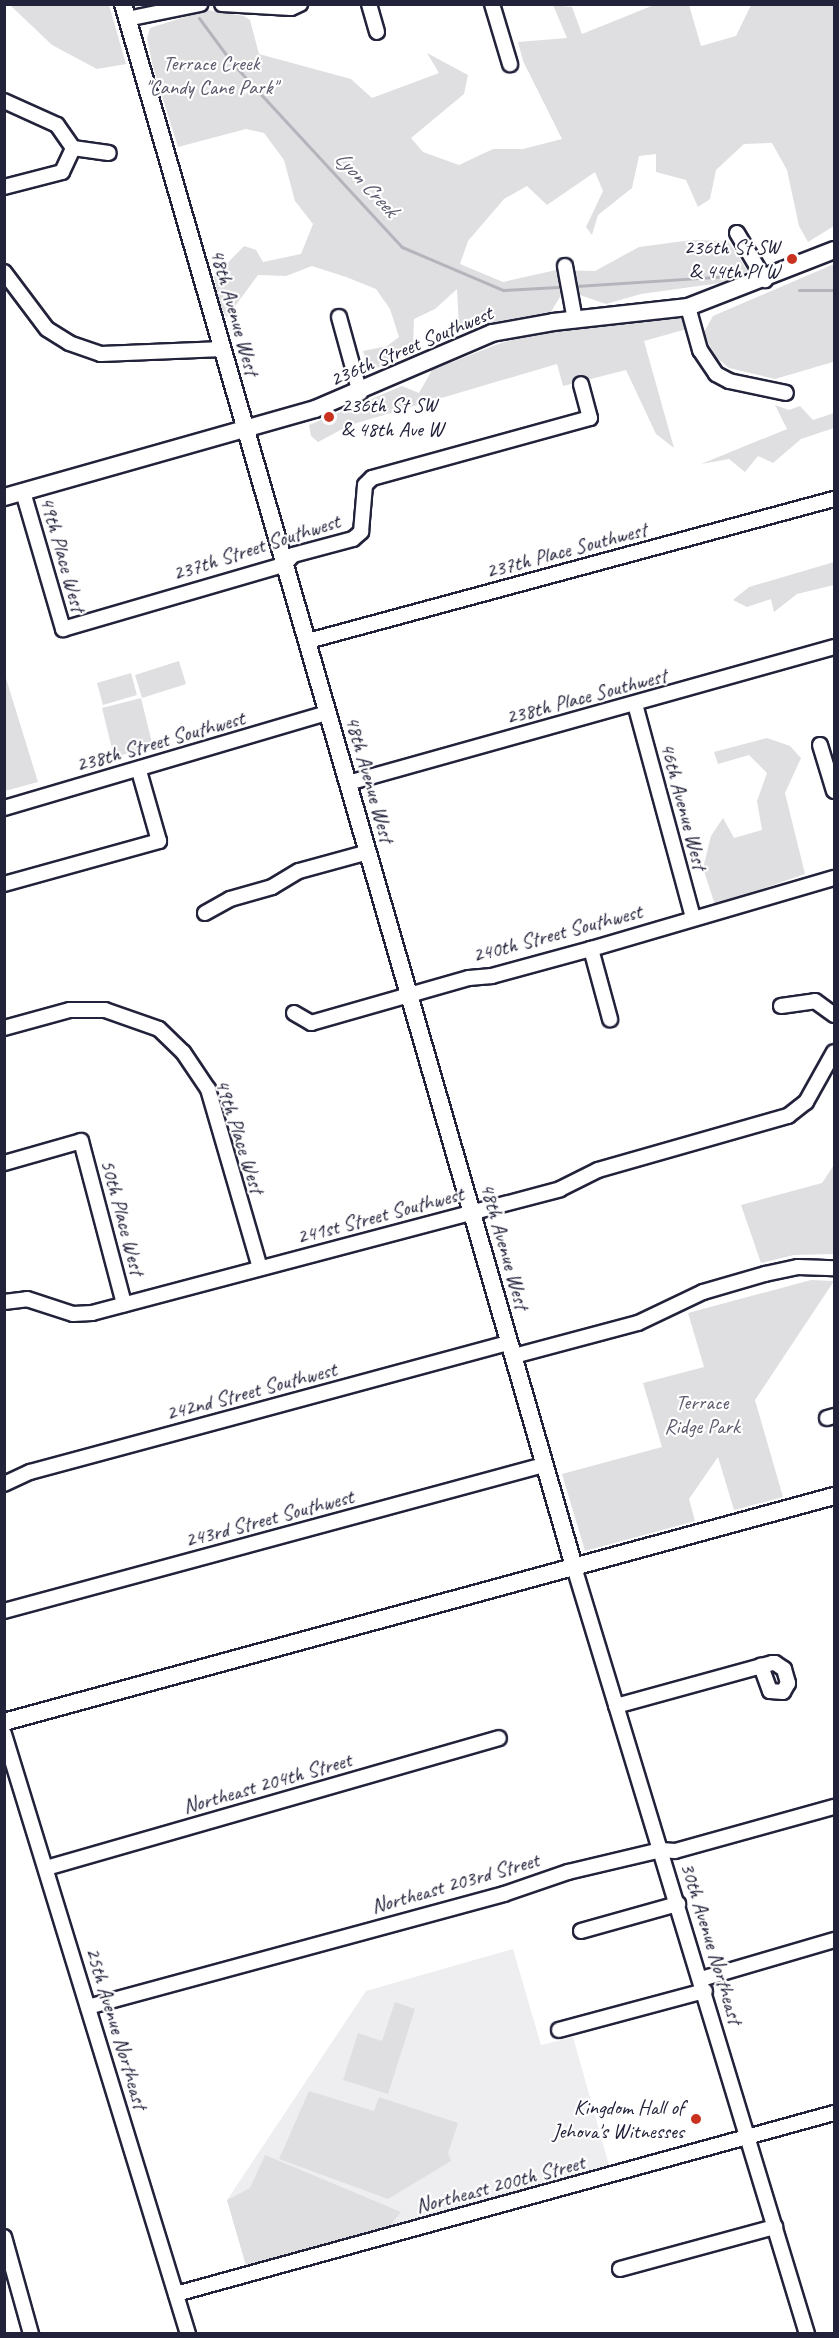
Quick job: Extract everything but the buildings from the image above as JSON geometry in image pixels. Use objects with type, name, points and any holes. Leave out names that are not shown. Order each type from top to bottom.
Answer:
[{"type":"main road","name":"48th Avenue West","points":[[125,12],[574,1567]]},
{"type":"main road","name":"236th Street Southwest","points":[[4,497],[245,429],[360,393],[492,333],[575,320],[688,307],[765,280],[834,250]]},
{"type":"main road","points":[[4,1722],[834,1496]]},
{"type":"street","points":[[125,12],[200,4]]},
{"type":"street","points":[[222,4],[291,8],[300,4]]},
{"type":"street","points":[[369,4],[377,32]]},
{"type":"street","points":[[492,4],[510,64]]},
{"type":"street","points":[[4,101],[57,125],[73,148],[109,153]]},
{"type":"street","points":[[4,187],[62,172],[73,148]]},
{"type":"street","points":[[736,233],[765,280]]},
{"type":"street","points":[[565,266],[575,320]]},
{"type":"street","points":[[4,272],[47,329],[69,343],[101,354],[223,349]]},
{"type":"street","points":[[688,307],[700,350],[716,374],[729,381],[786,393]]},
{"type":"street","points":[[339,317],[360,393]]},
{"type":"street","name":"237th Street Southwest","points":[[63,629],[284,564],[293,555],[353,539],[361,532],[365,485],[382,473],[590,418],[581,384]]},
{"type":"street","name":"49th Place West","points":[[23,492],[63,629]]},
{"type":"street","name":"237th Place Southwest","points":[[308,641],[834,500]]},
{"type":"street","name":"238th Place Southwest","points":[[348,783],[834,647]]},
{"type":"street","name":"46th Avenue West","points":[[635,704],[693,918]]},
{"type":"street","name":"238th Street Southwest","points":[[4,808],[138,771],[327,713]]},
{"type":"street","points":[[820,745],[834,791]]},
{"type":"street","points":[[4,884],[159,841],[138,771]]},
{"type":"street","points":[[205,913],[230,899],[272,887],[299,871],[368,852]]},
{"type":"street","name":"240th Street Southwest","points":[[294,1013],[311,1023],[591,949],[834,878]]},
{"type":"street","points":[[591,949],[610,1019]]},
{"type":"street","points":[[782,1006],[815,1001],[834,1015]]},
{"type":"street","name":"49th Place West","points":[[4,1028],[70,1010],[105,1010],[159,1029],[183,1052],[208,1089],[260,1268]]},
{"type":"street","name":"241st Street Southwest","points":[[4,1302],[27,1299],[73,1314],[92,1313],[560,1189],[598,1170],[788,1116],[806,1102],[834,1052]]},
{"type":"street","name":"50th Place West","points":[[4,1163],[81,1141],[124,1304]]},
{"type":"street","name":"242nd Street Southwest","points":[[4,1484],[30,1472],[512,1350],[638,1323],[703,1292],[755,1277],[798,1267],[834,1268]]},
{"type":"street","name":"243rd Street Southwest","points":[[4,1611],[544,1466]]},
{"type":"street","name":"30th Avenue Northeast","points":[[574,1567],[703,1985],[807,2334]]},
{"type":"street","points":[[616,1706],[761,1666]]},
{"type":"street","name":"25th Avenue Northeast","points":[[4,1734],[188,2334]]},
{"type":"street","name":"Northeast 204th Street","points":[[46,1868],[499,1738]]},
{"type":"street","name":"Northeast 203rd Street","points":[[88,2007],[504,1894],[568,1872],[661,1850],[675,1851],[834,1807]]},
{"type":"street","points":[[581,1931],[678,1904]]},
{"type":"street","points":[[559,2030],[703,1985],[834,1940]]},
{"type":"street","name":"Northeast 200th Street","points":[[176,2294],[834,2114]]},
{"type":"street","points":[[620,2269],[775,2227]]},
{"type":"street","points":[[4,2237],[31,2333]]},
{"type":"shaded area","points":[[513,1949],[541,2045],[573,2037],[609,2165],[247,2269],[227,2200],[366,1991]]},
{"type":"green space","name":"Terrace Creek \"Candy Cane Park\"","points":[[10,5],[109,5],[126,64],[97,69],[52,45]]},
{"type":"green space","points":[[553,5],[572,7],[582,34],[654,5],[689,5],[701,46],[736,36],[751,5],[834,5],[834,226],[808,242],[799,226],[787,170],[772,143],[744,144],[716,170],[710,199],[698,207],[686,180],[656,172],[656,154],[639,156],[632,188],[598,215],[592,235],[586,227],[603,191],[595,172],[547,205],[527,186],[504,199],[468,241],[460,264],[503,282],[556,270],[595,271],[639,247],[692,240],[728,241],[748,271],[720,283],[641,294],[606,304],[574,293],[561,295],[551,312],[459,328],[457,289],[435,309],[414,319],[413,346],[393,363],[369,370],[363,351],[387,346],[399,337],[390,309],[376,289],[346,277],[312,266],[286,276],[258,275],[227,317],[220,307],[214,277],[244,246],[256,250],[263,262],[301,254],[313,224],[295,201],[284,160],[264,133],[246,129],[178,147],[153,67],[147,38],[150,28],[207,10],[244,16],[250,20],[259,54],[351,79],[372,98],[439,73],[427,53],[468,75],[464,94],[411,138],[423,152],[459,165],[493,149],[523,149],[562,139],[523,61],[518,42],[567,38]]},
{"type":"green space","points":[[834,264],[833,362],[775,379],[729,368],[717,358],[703,334],[713,316]]},
{"type":"green space","points":[[686,318],[687,329],[644,341],[674,448],[656,434],[626,370],[563,386],[557,364],[350,425],[318,442],[311,436],[309,425],[402,386],[419,393],[432,370],[501,343],[555,329]]},
{"type":"green space","points":[[775,405],[789,410],[800,406],[813,420],[834,413],[834,428],[801,439],[773,463],[758,456],[745,472],[729,459],[701,464],[787,429]]},
{"type":"green space","points":[[834,562],[834,585],[797,594],[774,612],[771,599],[747,607],[733,600],[749,587]]},
{"type":"green space","points":[[179,661],[186,684],[142,698],[135,675]]},
{"type":"green space","points":[[131,673],[137,695],[103,705],[97,683]]},
{"type":"green space","points":[[5,675],[38,782],[4,791]]},
{"type":"green space","points":[[141,698],[153,747],[114,757],[102,708]]},
{"type":"green space","points":[[767,738],[790,746],[801,758],[785,793],[805,874],[715,905],[703,868],[711,836],[723,818],[734,838],[762,830],[757,801],[767,773],[749,755],[718,764],[714,752]]},
{"type":"green space","points":[[834,1165],[834,1254],[794,1255],[761,1263],[741,1205],[822,1183]]},
{"type":"green space","name":"Terrace Ridge Park","points":[[811,1280],[834,1281],[755,1400],[783,1497],[734,1510],[718,1457],[689,1499],[695,1521],[585,1551],[562,1474],[662,1447],[643,1383],[704,1367],[688,1313]]},
{"type":"green space","points":[[395,2002],[415,2009],[388,2094],[343,2080],[358,2033],[382,2041]]},
{"type":"green space","points":[[309,2091],[374,2111],[379,2097],[458,2123],[448,2153],[451,2161],[388,2199],[279,2159]]},
{"type":"green space","points":[[265,2155],[401,2212],[387,2229],[247,2269],[227,2200],[250,2188]]},
{"type":"waterway","name":"Lyon Creek","points":[[199,18],[233,64],[402,247],[503,290],[558,287]]},
{"type":"waterway","name":"Lyon Creek","points":[[576,286],[729,276]]},
{"type":"waterway","name":"Lyon Creek","points":[[799,290],[834,290]]},
{"type":"place","name":"236th St SW & 44th Pl W","points":[[792,259]]},
{"type":"place","name":"236th St SW & 48th Ave W","points":[[329,417]]},
{"type":"place","name":"Kingdom Hall of Jehova's Witnesses","points":[[696,2119]]}]
